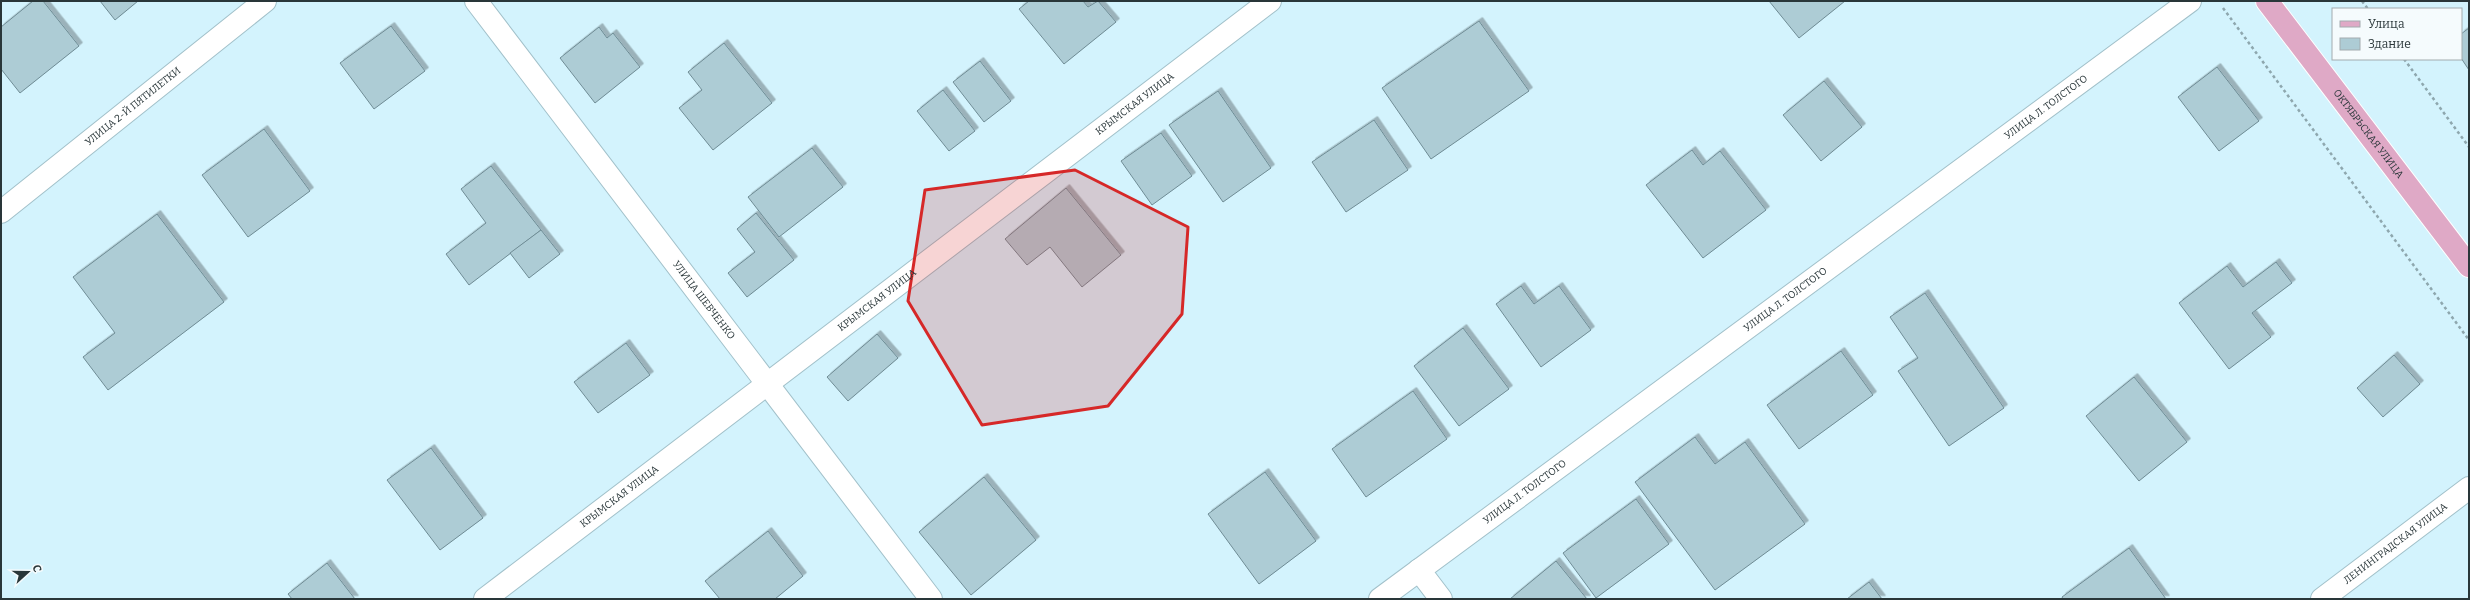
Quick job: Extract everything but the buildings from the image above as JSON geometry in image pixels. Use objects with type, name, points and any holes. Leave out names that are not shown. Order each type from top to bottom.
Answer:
[{"type":"main road","name":"ОКТЯБРЬСКАЯ УЛИЦА","points":[[2267,1],[2469,266]]},
{"type":"street","name":"УЛИЦА 2-Й ПЯТИЛЕТКИ","points":[[1,212],[266,1]]},
{"type":"street","name":"УЛИЦА ШЕВЧЕНКО","points":[[476,1],[931,599]]},
{"type":"street","name":"КРЫМСКАЯ УЛИЦА","points":[[485,599],[1270,1]]},
{"type":"street","name":"УЛИЦА Л. ТОЛСТОГО","points":[[1380,599],[2190,1]]},
{"type":"street","name":"ЛЕНИНГРАДСКАЯ УЛИЦА","points":[[2322,599],[2469,488]]},
{"type":"street","points":[[1419,570],[1441,599]]},
{"type":"path","points":[[2222,7],[2469,340]]},
{"type":"path","points":[[2405,60],[2469,147]]},
{"type":"highlighted area","points":[[1075,170],[1188,227],[1182,314],[1108,406],[982,425],[908,301],[925,190]]}]
